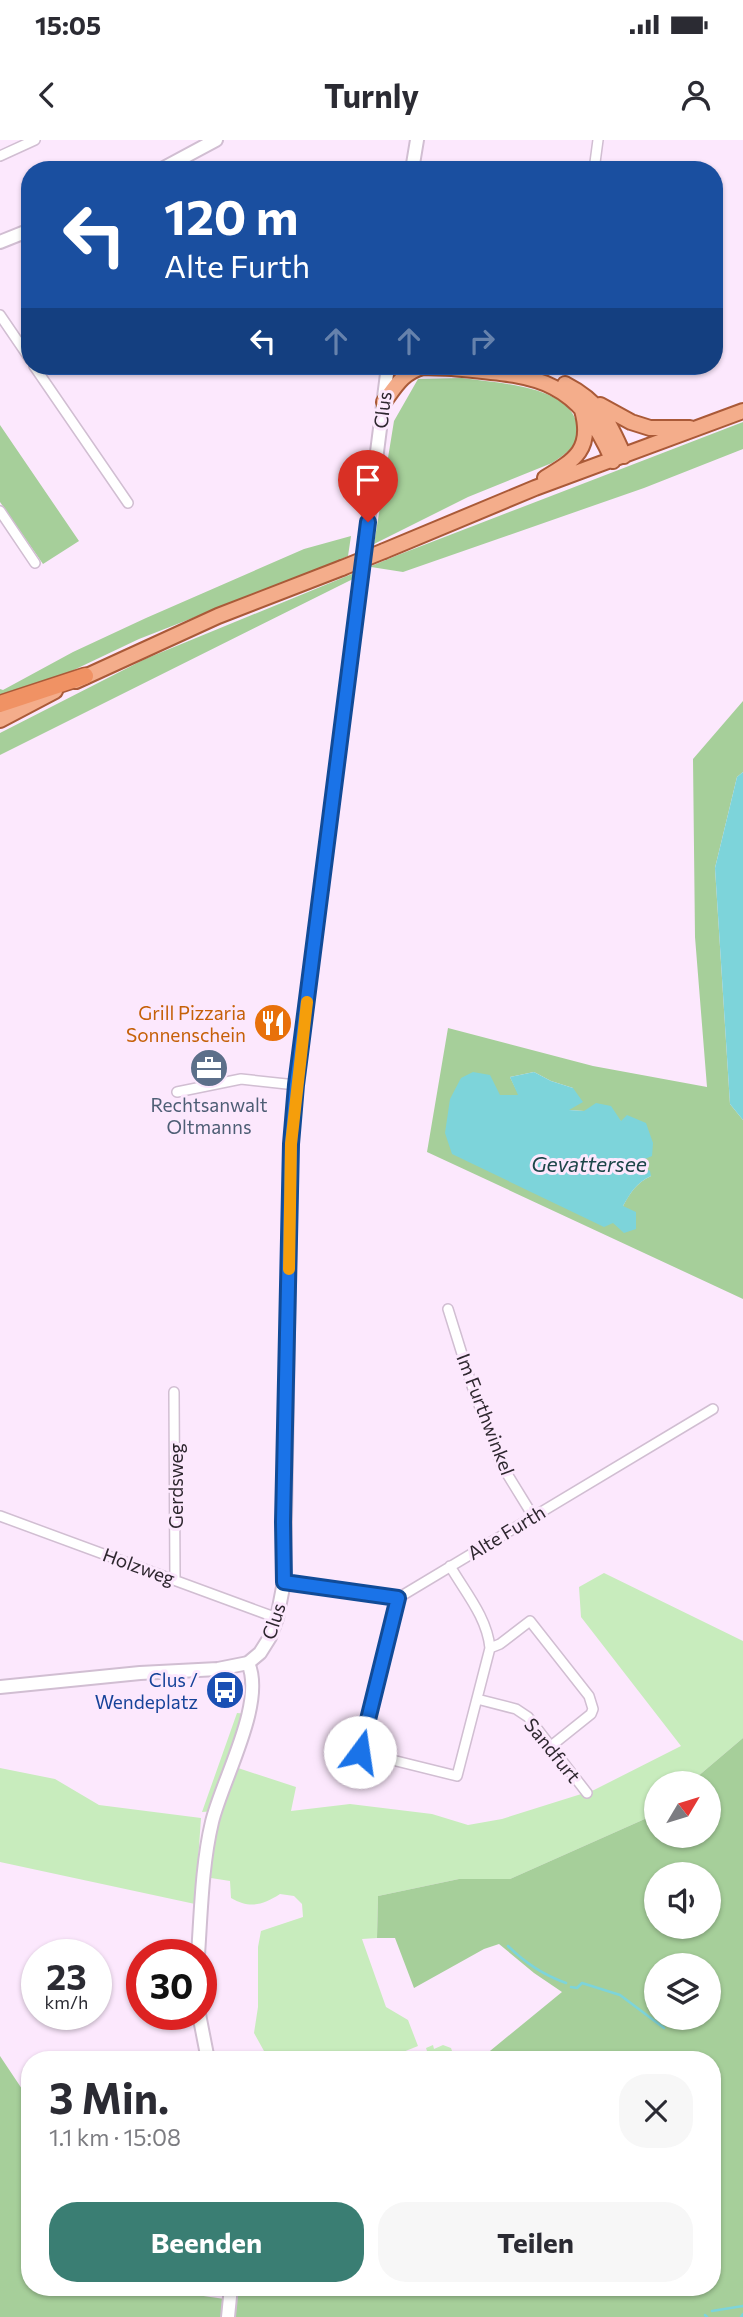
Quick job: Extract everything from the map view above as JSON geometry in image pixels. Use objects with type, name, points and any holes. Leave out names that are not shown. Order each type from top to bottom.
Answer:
[{"type":"highway","points":[[0,704],[85,676]]},
{"type":"main road","points":[[177,161],[216,140]]},
{"type":"main road","points":[[413,161],[416,140]]},
{"type":"main road","points":[[0,242],[21,234]]},
{"type":"main road","name":"Clus","points":[[248,1663],[260,1653],[277,1619],[284,1582],[291,1144],[296,1085],[387,375]]},
{"type":"main road","points":[[384,402],[407,375]]},
{"type":"main road","points":[[505,375],[550,384],[588,404],[650,428],[698,428]]},
{"type":"main road","points":[[532,375],[549,378],[586,396],[588,404],[586,436],[580,452],[568,465],[545,478],[535,488]]},
{"type":"main road","points":[[588,404],[614,431],[618,459]]},
{"type":"main road","points":[[0,720],[85,676],[218,616],[535,488],[743,411]]},
{"type":"main road","points":[[0,1687],[140,1673],[218,1669],[248,1663],[252,1671],[251,1702],[213,1818],[199,1939]]},
{"type":"main road","points":[[202,2030],[206,2051]]},
{"type":"main road","points":[[228,2317],[230,2296]]},
{"type":"street","points":[[0,156],[35,140]]},
{"type":"street","points":[[595,161],[598,140]]},
{"type":"street","points":[[0,315],[21,346]]},
{"type":"street","points":[[40,375],[128,503]]},
{"type":"street","points":[[0,511],[35,563]]},
{"type":"street","points":[[177,1092],[241,1079],[296,1085]]},
{"type":"street","name":"Im Furthwinkel","points":[[448,1309],[472,1386],[501,1464],[533,1516]]},
{"type":"street","name":"Gerdsweg","points":[[174,1392],[176,1580]]},
{"type":"street","name":"Alte Furth","points":[[398,1598],[713,1409]]},
{"type":"street","name":"Holzweg","points":[[0,1516],[277,1619]]},
{"type":"street","points":[[284,1582],[398,1598],[360,1752],[457,1776],[490,1648],[482,1618],[450,1566]]},
{"type":"street","points":[[490,1648],[530,1621],[589,1696],[592,1702],[591,1714],[551,1746]]},
{"type":"street","name":"Sandfurt","points":[[477,1699],[523,1713],[587,1793]]},
{"type":"green space","points":[[462,378],[529,388],[561,401],[571,412],[577,425],[575,443],[552,463],[468,497],[374,544],[394,421],[418,379]]},
{"type":"green space","points":[[743,422],[743,449],[644,488],[403,572],[371,567],[361,575],[0,755],[0,733],[145,659],[398,555]]},
{"type":"green space","points":[[0,425],[79,541],[43,564],[0,502]]},
{"type":"green space","points":[[351,536],[348,556],[331,564],[139,639],[19,696],[0,700],[0,689],[3,690],[73,652],[304,549]]},
{"type":"green space","points":[[743,701],[743,772],[737,777],[715,868],[730,1104],[743,1120],[743,1299],[427,1152],[448,1028],[593,1066],[707,1087],[695,937],[693,759]],"holes":[[[534,1072],[573,1088],[568,1110],[584,1111],[621,1121],[645,1159],[645,1168],[651,1176],[634,1189],[623,1206],[500,1095],[519,1095],[510,1077]]]},
{"type":"green space","points":[[604,1573],[743,1641],[743,1738],[704,1771],[644,1771],[644,1819],[510,1879],[459,1879],[378,1896],[377,1938],[362,1939],[386,2007],[408,2020],[418,2046],[406,2051],[264,2051],[254,2033],[258,2007],[258,1947],[261,1931],[303,1917],[302,1904],[294,1896],[280,1894],[262,1903],[244,1904],[231,1898],[230,1881],[211,1878],[215,1811],[202,1812],[237,1713],[248,1714],[232,1766],[296,1787],[291,1811],[350,1804],[432,1814],[468,1825],[502,1819],[594,1790],[681,1746],[581,1617],[579,1587]]},
{"type":"green space","points":[[743,1738],[743,2317],[0,2317],[0,2056],[21,2088],[21,2296],[204,2296],[225,2299],[228,2296],[721,2296],[721,2051],[490,2051],[562,1992],[499,1944],[484,1949],[414,1988],[395,1938],[377,1938],[378,1896],[459,1879],[510,1879],[644,1819],[644,1848],[721,1848],[721,1771],[704,1771]]},
{"type":"green space","points":[[0,1768],[55,1779],[99,1805],[201,1818],[195,1904],[0,1862]]},
{"type":"green space","points":[[433,2045],[434,2049],[443,2045],[452,2051],[427,2051],[426,2048]]},
{"type":"water","points":[[743,772],[743,1120],[730,1104],[715,868],[737,777]]},
{"type":"water","name":"Gevattersee","points":[[473,1072],[490,1075],[500,1095],[518,1095],[510,1077],[534,1072],[573,1088],[583,1102],[569,1110],[584,1111],[596,1103],[611,1106],[621,1121],[627,1115],[646,1123],[653,1143],[652,1156],[645,1159],[645,1168],[650,1171],[651,1176],[634,1188],[623,1206],[636,1212],[636,1229],[624,1233],[613,1223],[604,1227],[452,1154],[445,1133],[450,1099],[461,1078]]},
{"type":"waterway","points":[[508,1946],[535,1968],[566,1983]]},
{"type":"waterway","points":[[571,1987],[577,1988],[582,1983],[620,1995],[644,2013]]},
{"type":"waterway","points":[[712,2311],[743,2306]]},
{"type":"slow traffic","points":[[289,1269],[291,1144],[307,1002]]},
{"type":"place","name":"Grill Pizzaria Sonnenschein","points":[[273,1023]]},
{"type":"place","name":"Rechtsanwalt Oltmanns","points":[[209,1068]]},
{"type":"place","name":"Clus / Wendeplatz","points":[[225,1690]]},
{"type":"route","points":[[360,1752],[398,1598],[284,1582],[283,1522],[291,1144],[296,1085],[368,522]]}]
